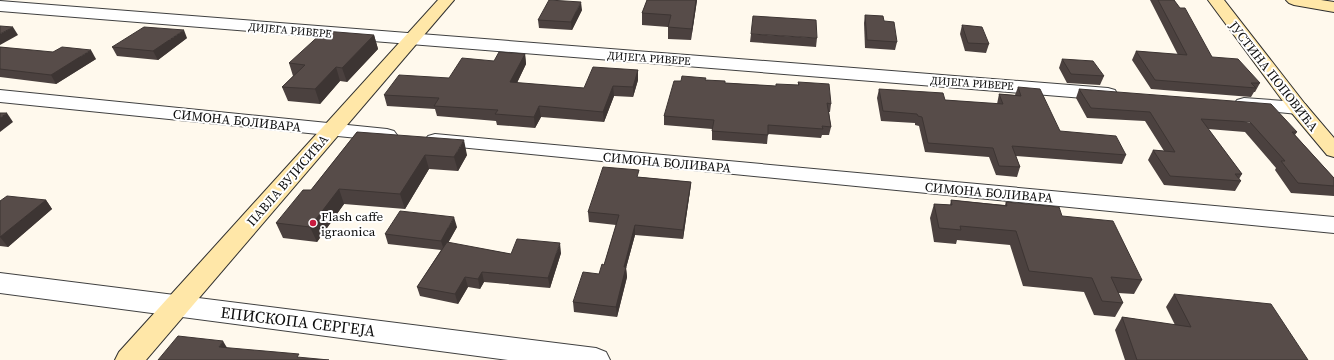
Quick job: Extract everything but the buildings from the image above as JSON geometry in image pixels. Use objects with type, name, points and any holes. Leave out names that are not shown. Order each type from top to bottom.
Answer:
[{"type":"street","name":"ПАВЛА ВУЈИСИЋА","points":[[129,360],[446,0]]},
{"type":"street","name":"ЈУСТИНА ПОПОВИЋА","points":[[1216,0],[1298,108],[1334,151]]},
{"type":"street","points":[[1294,0],[1334,7]]},
{"type":"street","name":"ДИЈЕГА РИВЕРЕ","points":[[0,6],[410,40],[1124,95]]},
{"type":"street","name":"СИМОНА БОЛИВАРА","points":[[0,96],[331,130],[1334,225]]},
{"type":"street","points":[[1227,103],[1298,108]]},
{"type":"street","name":"ЕПИСКОПА СЕРГЕЈА","points":[[0,283],[596,360]]},
{"type":"place","name":"Flash caffe igraonica","points":[[313,223]]}]
